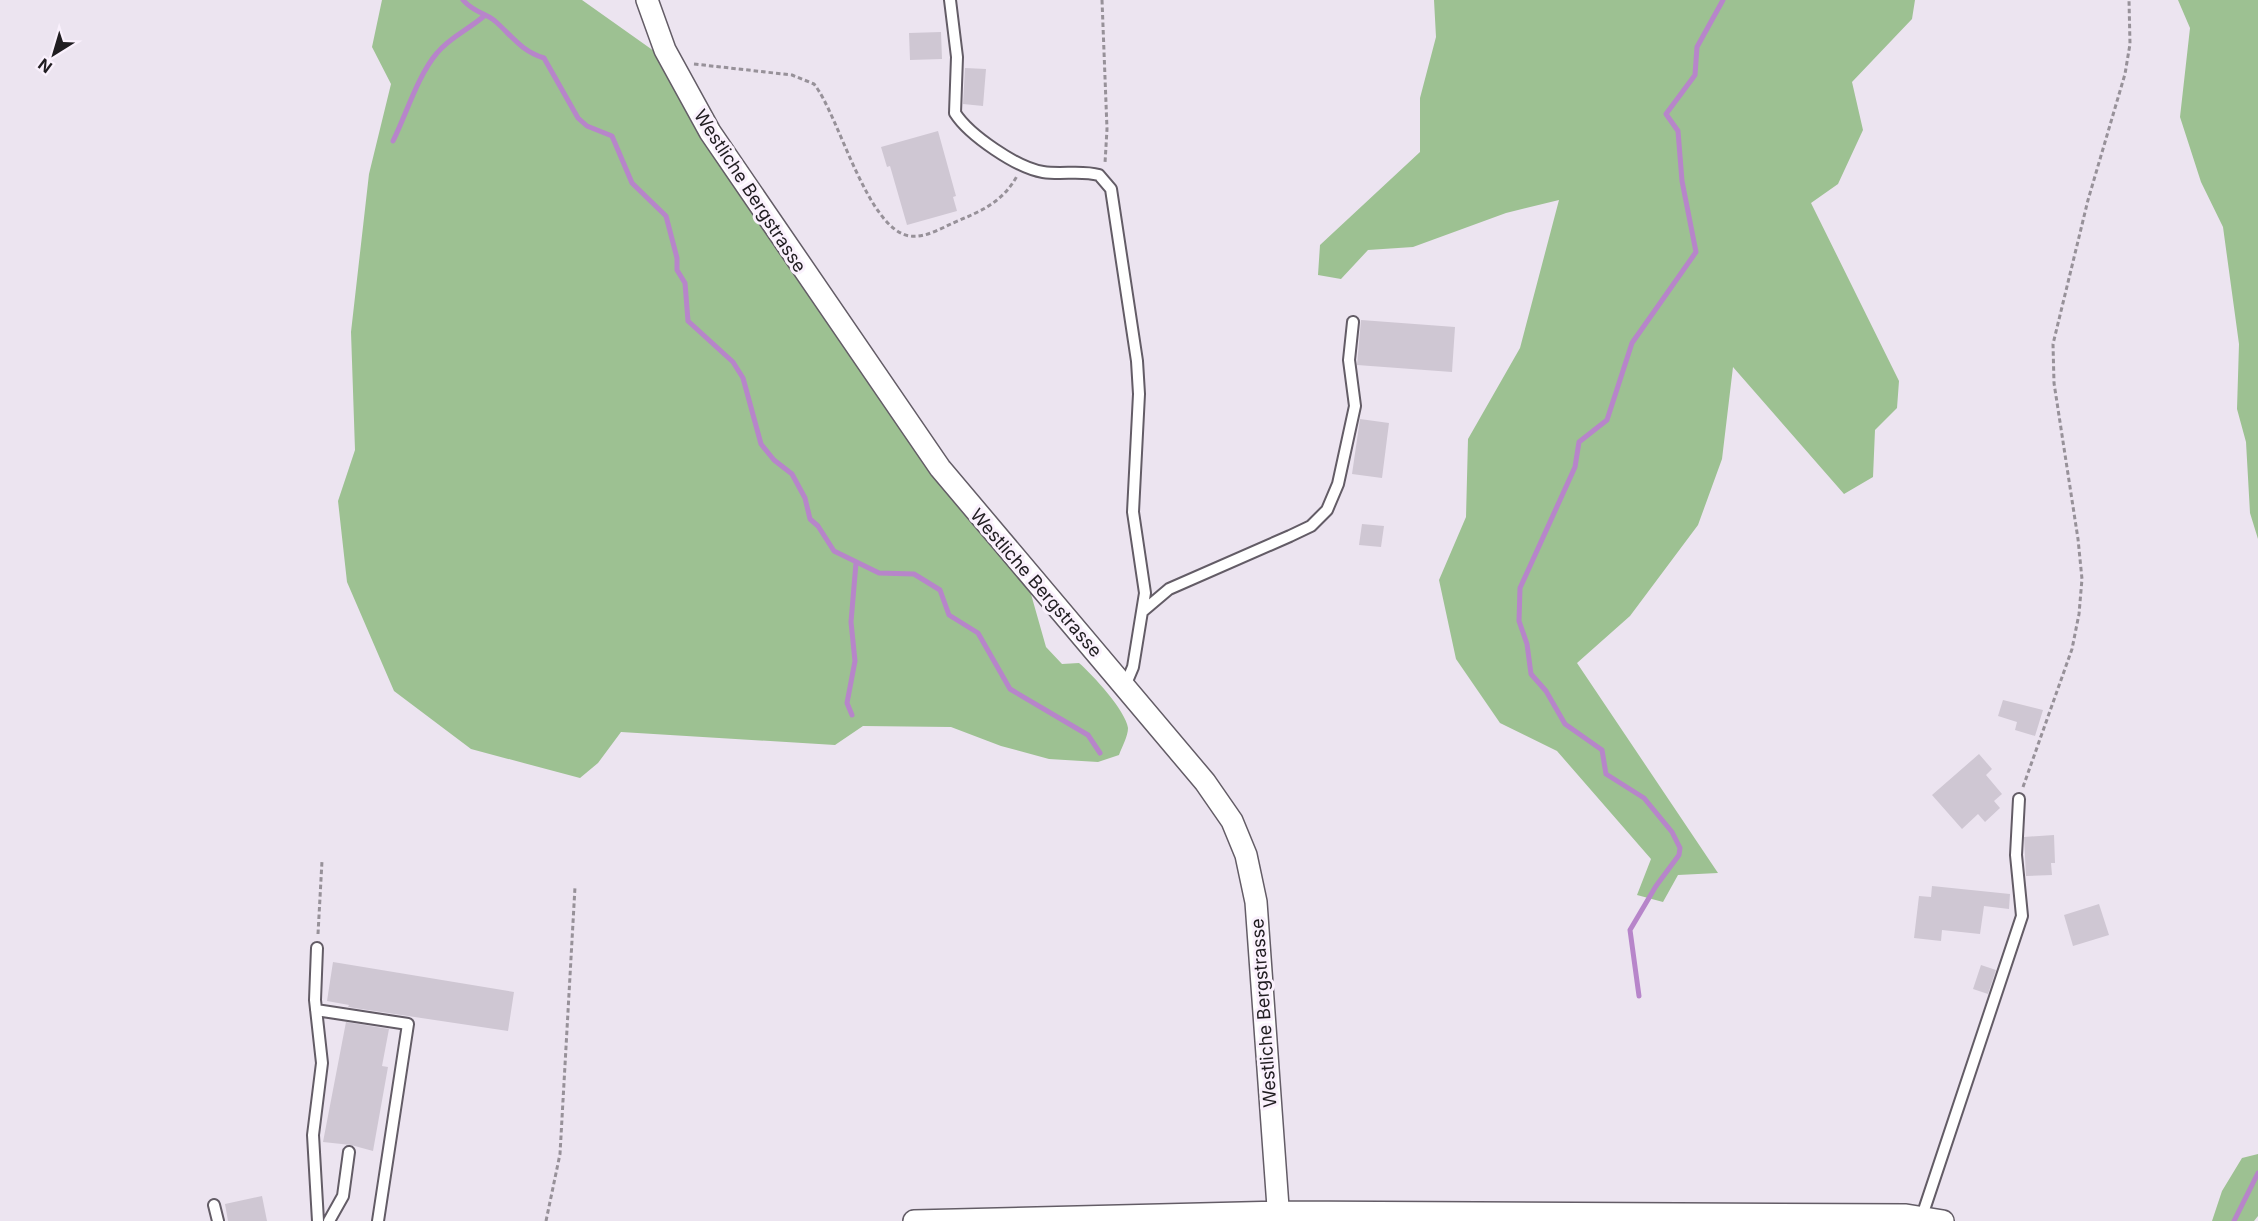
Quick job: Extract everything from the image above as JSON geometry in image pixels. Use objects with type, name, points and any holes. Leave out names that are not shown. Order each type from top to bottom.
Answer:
[{"type":"street","name":"Westliche Bergstrasse","points":[[647,0],[674,67],[716,141],[940,468],[1205,782],[1232,821],[1246,855],[1256,903],[1279,1216]]},
{"type":"street","points":[[914,1221],[1279,1216],[1922,1216],[1942,1221]]},
{"type":"lane","points":[[950,0],[957,57],[955,113],[972,132],[1023,166],[1045,173],[1099,175],[1111,189],[1137,361],[1138,394],[1133,512],[1145,593],[1133,667],[1125,686]]},
{"type":"lane","points":[[1143,611],[1170,589],[1311,526],[1327,510],[1338,484],[1355,406],[1350,360],[1353,322]]},
{"type":"lane","points":[[1922,1216],[2022,916],[2016,855],[2019,799]]},
{"type":"lane","points":[[317,948],[316,1010],[322,1063],[313,1135],[318,1221]]},
{"type":"lane","points":[[316,1010],[408,1024],[378,1221]]},
{"type":"lane","points":[[329,1221],[343,1196],[349,1152]]},
{"type":"lane","points":[[214,1204],[218,1221]]},
{"type":"path","points":[[1099,175],[1105,163],[1107,129],[1101,0]]},
{"type":"path","points":[[2019,799],[2072,650],[2079,614],[2082,579],[2054,383],[2053,344],[2088,200],[2125,74],[2130,44],[2129,0]]},
{"type":"path","points":[[674,67],[691,64],[792,75],[814,84],[820,92],[863,187],[891,225],[904,234],[927,234],[992,206],[1009,191],[1023,166]]},
{"type":"path","points":[[317,948],[322,861]]},
{"type":"path","points":[[546,1221],[560,1154],[575,887]]},
{"type":"green space","points":[[382,0],[582,0],[661,56],[1027,580],[1046,647],[1062,664],[1079,663],[1100,684],[1121,712],[1128,728],[1119,755],[1098,762],[1049,759],[1001,746],[951,727],[863,726],[835,745],[621,732],[598,763],[580,778],[471,749],[394,691],[347,582],[338,501],[355,450],[351,332],[369,174],[391,84],[372,47]]},
{"type":"green space","points":[[1434,0],[1915,0],[1912,19],[1852,82],[1863,130],[1838,184],[1811,203],[1899,381],[1897,408],[1875,430],[1873,477],[1844,494],[1733,367],[1722,459],[1698,525],[1630,616],[1577,663],[1718,873],[1678,875],[1663,902],[1637,895],[1651,859],[1557,751],[1500,723],[1456,659],[1439,580],[1466,517],[1468,439],[1520,348],[1559,200],[1506,213],[1413,247],[1368,250],[1341,279],[1318,275],[1320,245],[1420,152],[1420,98],[1436,37]]},
{"type":"green space","points":[[2178,0],[2258,0],[2258,539],[2250,513],[2246,442],[2237,409],[2239,344],[2223,227],[2201,182],[2180,117],[2190,28]]},
{"type":"green space","points":[[2258,1154],[2258,1216],[2254,1221],[2212,1221],[2222,1191],[2242,1158]]},
{"type":"building","points":[[941,32],[942,59],[910,60],[909,33]]},
{"type":"building","points":[[965,68],[986,69],[983,106],[963,104]]},
{"type":"building","points":[[938,131],[956,196],[953,197],[957,211],[907,225],[890,166],[887,167],[881,147]]},
{"type":"building","points":[[1361,320],[1455,327],[1452,372],[1357,365]]},
{"type":"building","points":[[1360,419],[1389,423],[1382,478],[1352,474]]},
{"type":"building","points":[[1362,524],[1384,526],[1381,547],[1359,545]]},
{"type":"building","points":[[2003,700],[2043,710],[2035,736],[2015,730],[2017,722],[1998,716]]},
{"type":"building","points":[[1979,754],[1992,769],[1986,775],[2002,794],[1994,801],[2000,808],[1985,822],[1978,814],[1962,829],[1932,795]]},
{"type":"building","points":[[2054,835],[2055,863],[2051,863],[2052,875],[2026,876],[2024,837]]},
{"type":"building","points":[[1932,886],[2010,894],[2009,909],[1984,906],[1980,934],[1942,930],[1941,941],[1914,938],[1919,896],[1931,897]]},
{"type":"building","points":[[2099,904],[2109,935],[2073,946],[2064,915]]},
{"type":"building","points":[[333,962],[514,992],[508,1031],[348,1007],[349,1005],[327,1001]]},
{"type":"building","points":[[1981,965],[1996,970],[1988,994],[1973,989]]},
{"type":"building","points":[[346,1022],[389,1029],[382,1066],[388,1067],[373,1151],[351,1145],[323,1142]]},
{"type":"building","points":[[262,1196],[267,1221],[228,1221],[225,1204]]},
{"type":"waterway","points":[[463,0],[495,21],[523,47],[544,58],[578,118],[587,126],[612,136],[632,183],[666,216],[677,258],[677,270],[685,283],[688,321],[733,362],[743,378],[761,444],[774,460],[792,474],[805,498],[810,519],[818,526],[834,551],[879,573],[914,574],[940,590],[949,615],[978,633],[1010,689],[1088,735],[1100,753]]},
{"type":"waterway","points":[[1639,996],[1630,930],[1656,886],[1679,855],[1680,848],[1672,832],[1644,798],[1606,774],[1602,750],[1565,724],[1546,691],[1531,674],[1527,644],[1519,621],[1520,588],[1575,467],[1579,442],[1607,420],[1632,343],[1696,252],[1682,181],[1678,131],[1666,114],[1695,75],[1697,47],[1723,0]]},
{"type":"waterway","points":[[393,141],[430,62],[448,42],[484,16]]},
{"type":"waterway","points":[[852,715],[847,703],[855,661],[851,622],[856,563]]},
{"type":"waterway","points":[[2234,1221],[2258,1173]]}]
